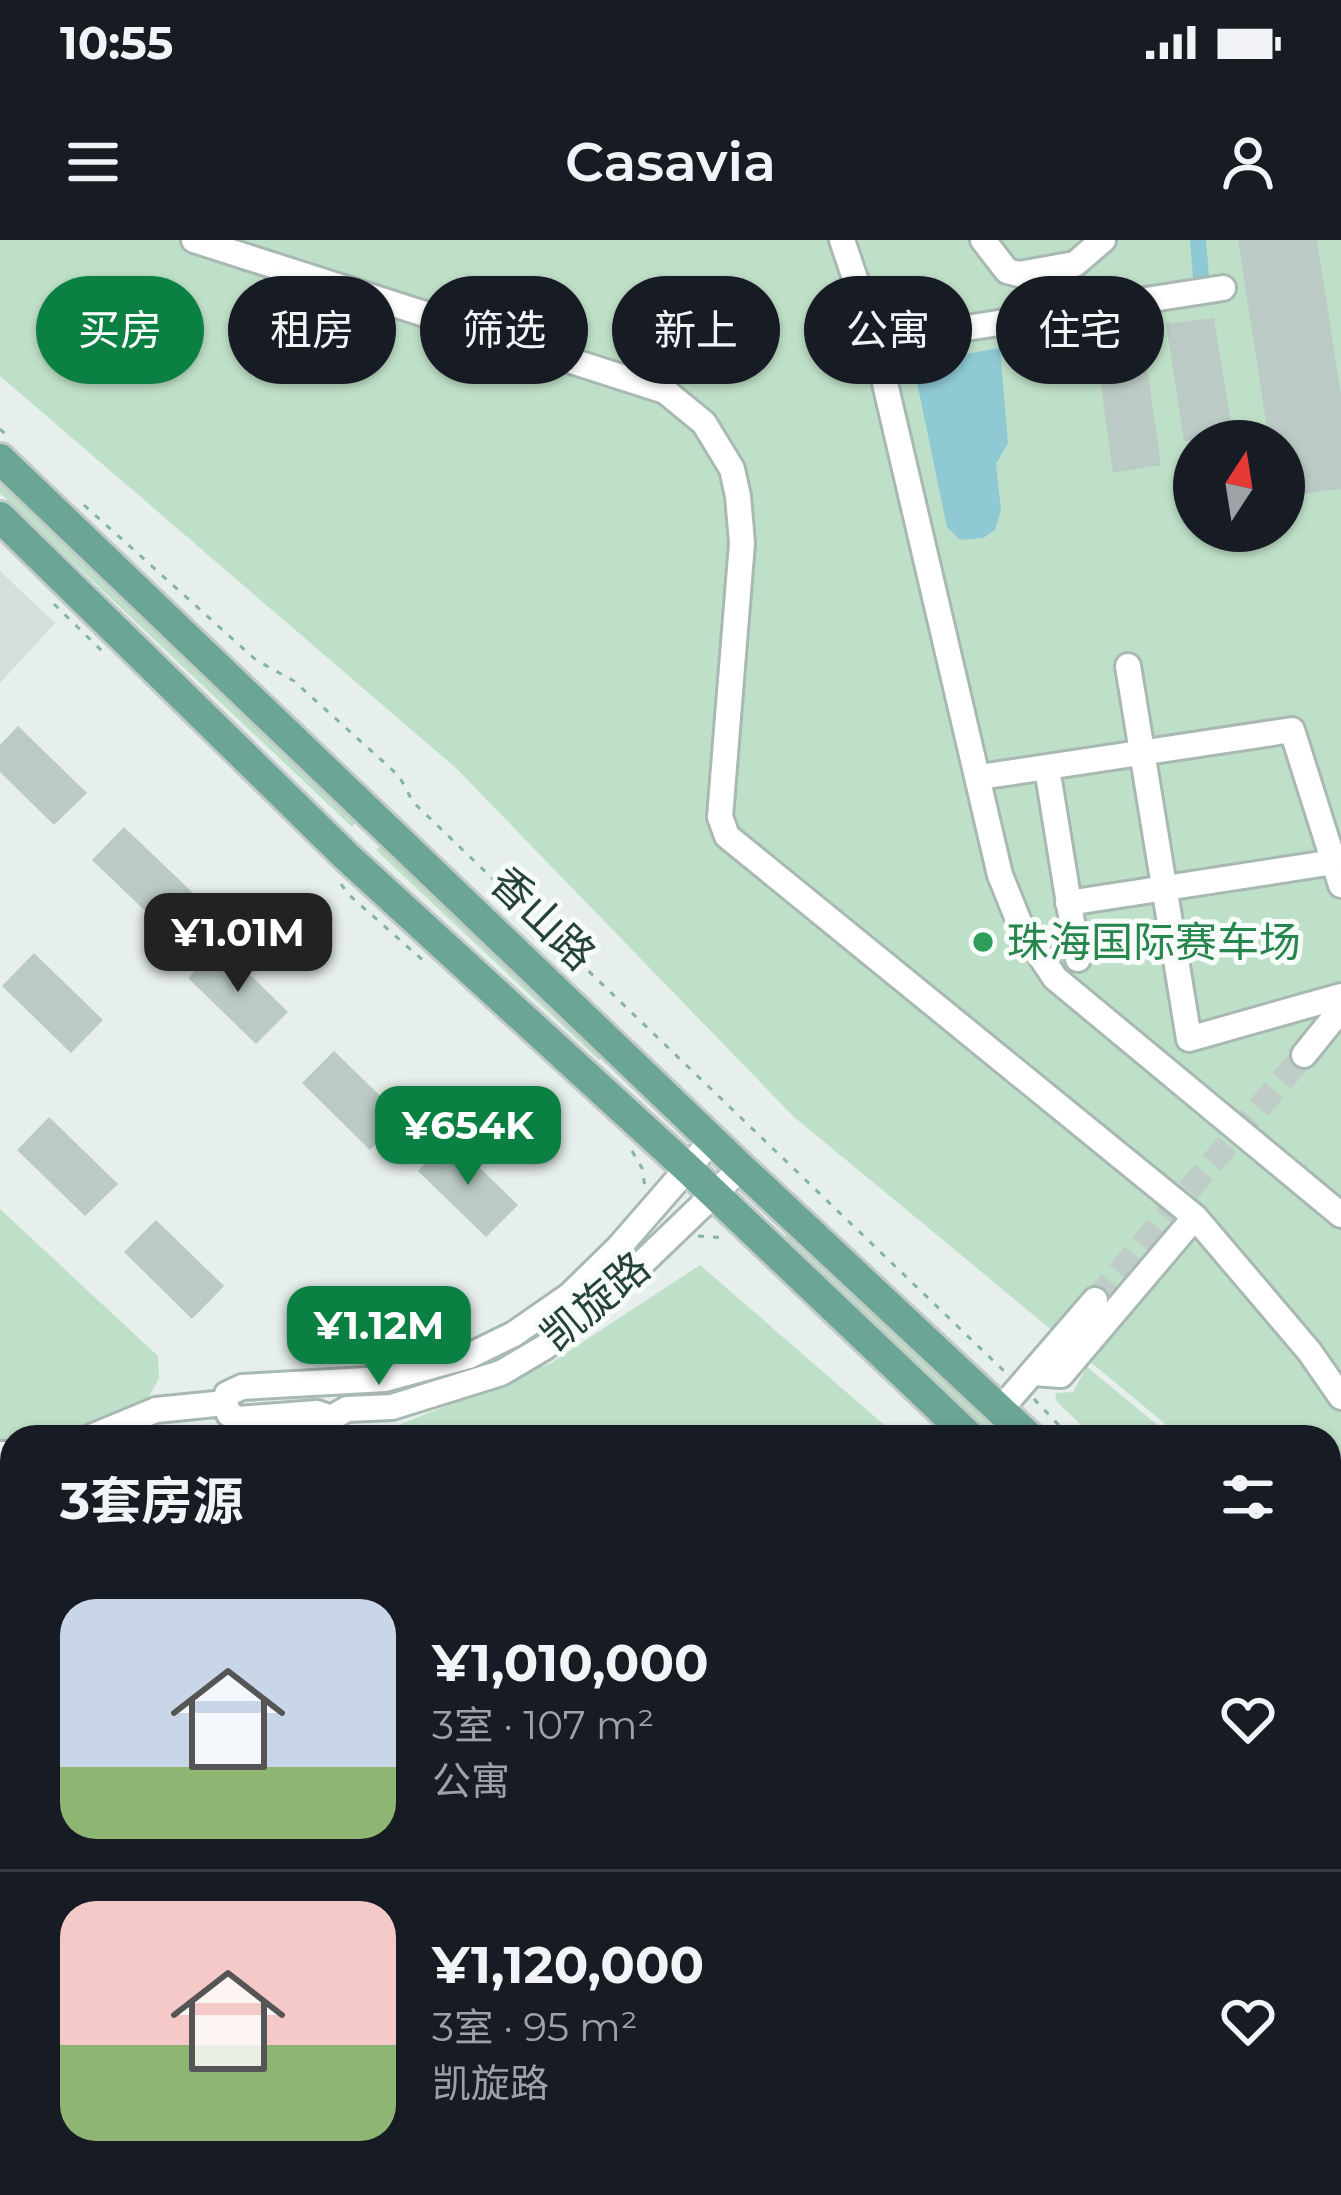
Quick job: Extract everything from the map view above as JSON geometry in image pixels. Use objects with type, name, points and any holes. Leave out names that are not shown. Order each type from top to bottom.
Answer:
[{"type":"main road","name":"香山路","points":[[8,451],[741,1168],[1016,1425]]},
{"type":"main road","name":"香山路","points":[[0,517],[346,856],[687,1168],[957,1425]]},
{"type":"street","points":[[194,240],[665,391],[704,423],[732,469],[742,543],[720,817],[727,836],[1196,1217],[1309,1351],[1341,1397]]},
{"type":"street","points":[[842,240],[854,276]]},
{"type":"street","points":[[983,240],[1007,271],[1019,274],[1075,264],[1103,240]]},
{"type":"street","points":[[972,327],[1223,288]]},
{"type":"street","points":[[886,384],[1007,892],[1021,927],[1055,978],[1341,1215]]},
{"type":"street","points":[[1128,666],[1189,1039],[1341,996]]},
{"type":"street","points":[[980,777],[1292,730],[1337,874],[1166,889],[1068,904]]},
{"type":"street","points":[[1047,768],[1078,958]]},
{"type":"street","points":[[1304,1055],[1341,1009]]},
{"type":"street","name":"凯旋路","points":[[713,1139],[603,1263],[570,1294],[514,1334],[470,1356],[345,1397],[331,1418],[317,1412],[238,1419],[229,1414],[227,1394],[242,1387],[316,1385],[327,1379],[345,1397],[392,1407],[501,1373],[545,1347],[611,1293],[741,1168]]},
{"type":"street","points":[[1034,1373],[1061,1375],[1196,1217]]},
{"type":"street","points":[[1000,1410],[1095,1300]]},
{"type":"street","points":[[316,1385],[311,1397],[317,1412]]},
{"type":"street","name":"凯旋路","points":[[121,1425],[156,1411],[225,1403]]},
{"type":"path","points":[[0,429],[8,451]]},
{"type":"path","points":[[81,502],[256,660],[294,681],[399,776],[413,802],[984,1354]]},
{"type":"path","points":[[696,1236],[726,1238]]},
{"type":"shaded area","points":[[0,571],[55,623],[0,683]]},
{"type":"green space","name":"珠海国际赛车场","points":[[0,240],[1341,240],[1341,1425],[1166,1425],[793,1116],[457,769],[0,376]]},
{"type":"green space","points":[[0,480],[358,820],[352,827],[0,493]]},
{"type":"green space","points":[[382,844],[603,1057],[599,1060],[376,850]]},
{"type":"green space","points":[[0,1209],[158,1356],[159,1378],[146,1402],[145,1425],[0,1425]]},
{"type":"green space","points":[[787,1234],[996,1425],[982,1425],[783,1239]]},
{"type":"green space","points":[[700,1265],[884,1425],[399,1425],[551,1363]]},
{"type":"green space","points":[[1087,1367],[1157,1425],[1081,1425],[1057,1402],[1055,1393],[1073,1392]]},
{"type":"water","points":[[996,349],[996,384],[1003,384],[1008,443],[996,464],[1001,510],[995,530],[983,538],[960,540],[947,527],[917,384],[972,384],[972,353]]},
{"type":"building","points":[[1238,240],[1317,240],[1341,395],[1341,489],[1305,493],[1305,420],[1266,420]]},
{"type":"building","points":[[1214,318],[1231,420],[1181,420],[1166,324]]},
{"type":"building","points":[[1101,384],[1149,384],[1161,465],[1113,473]]},
{"type":"building","points":[[18,726],[87,793],[54,825],[0,772],[0,745]]},
{"type":"building","points":[[124,827],[193,893],[161,926],[92,860]]},
{"type":"building","points":[[220,945],[288,1012],[256,1044],[188,978]]},
{"type":"building","points":[[34,953],[103,1020],[71,1053],[2,986]]},
{"type":"building","points":[[334,1051],[402,1117],[370,1150],[302,1083]]},
{"type":"building","points":[[49,1117],[118,1184],[85,1216],[17,1150]]},
{"type":"building","points":[[449,1138],[518,1205],[486,1237],[418,1171]]},
{"type":"building","points":[[156,1220],[224,1286],[192,1319],[124,1252]]},
{"type":"waterway","points":[[1198,240],[1201,277]]},
{"type":"tunnel","points":[[1095,1300],[1304,1055]]},
{"type":"place","name":"珠海国际赛车场","points":[[983,942]]}]
